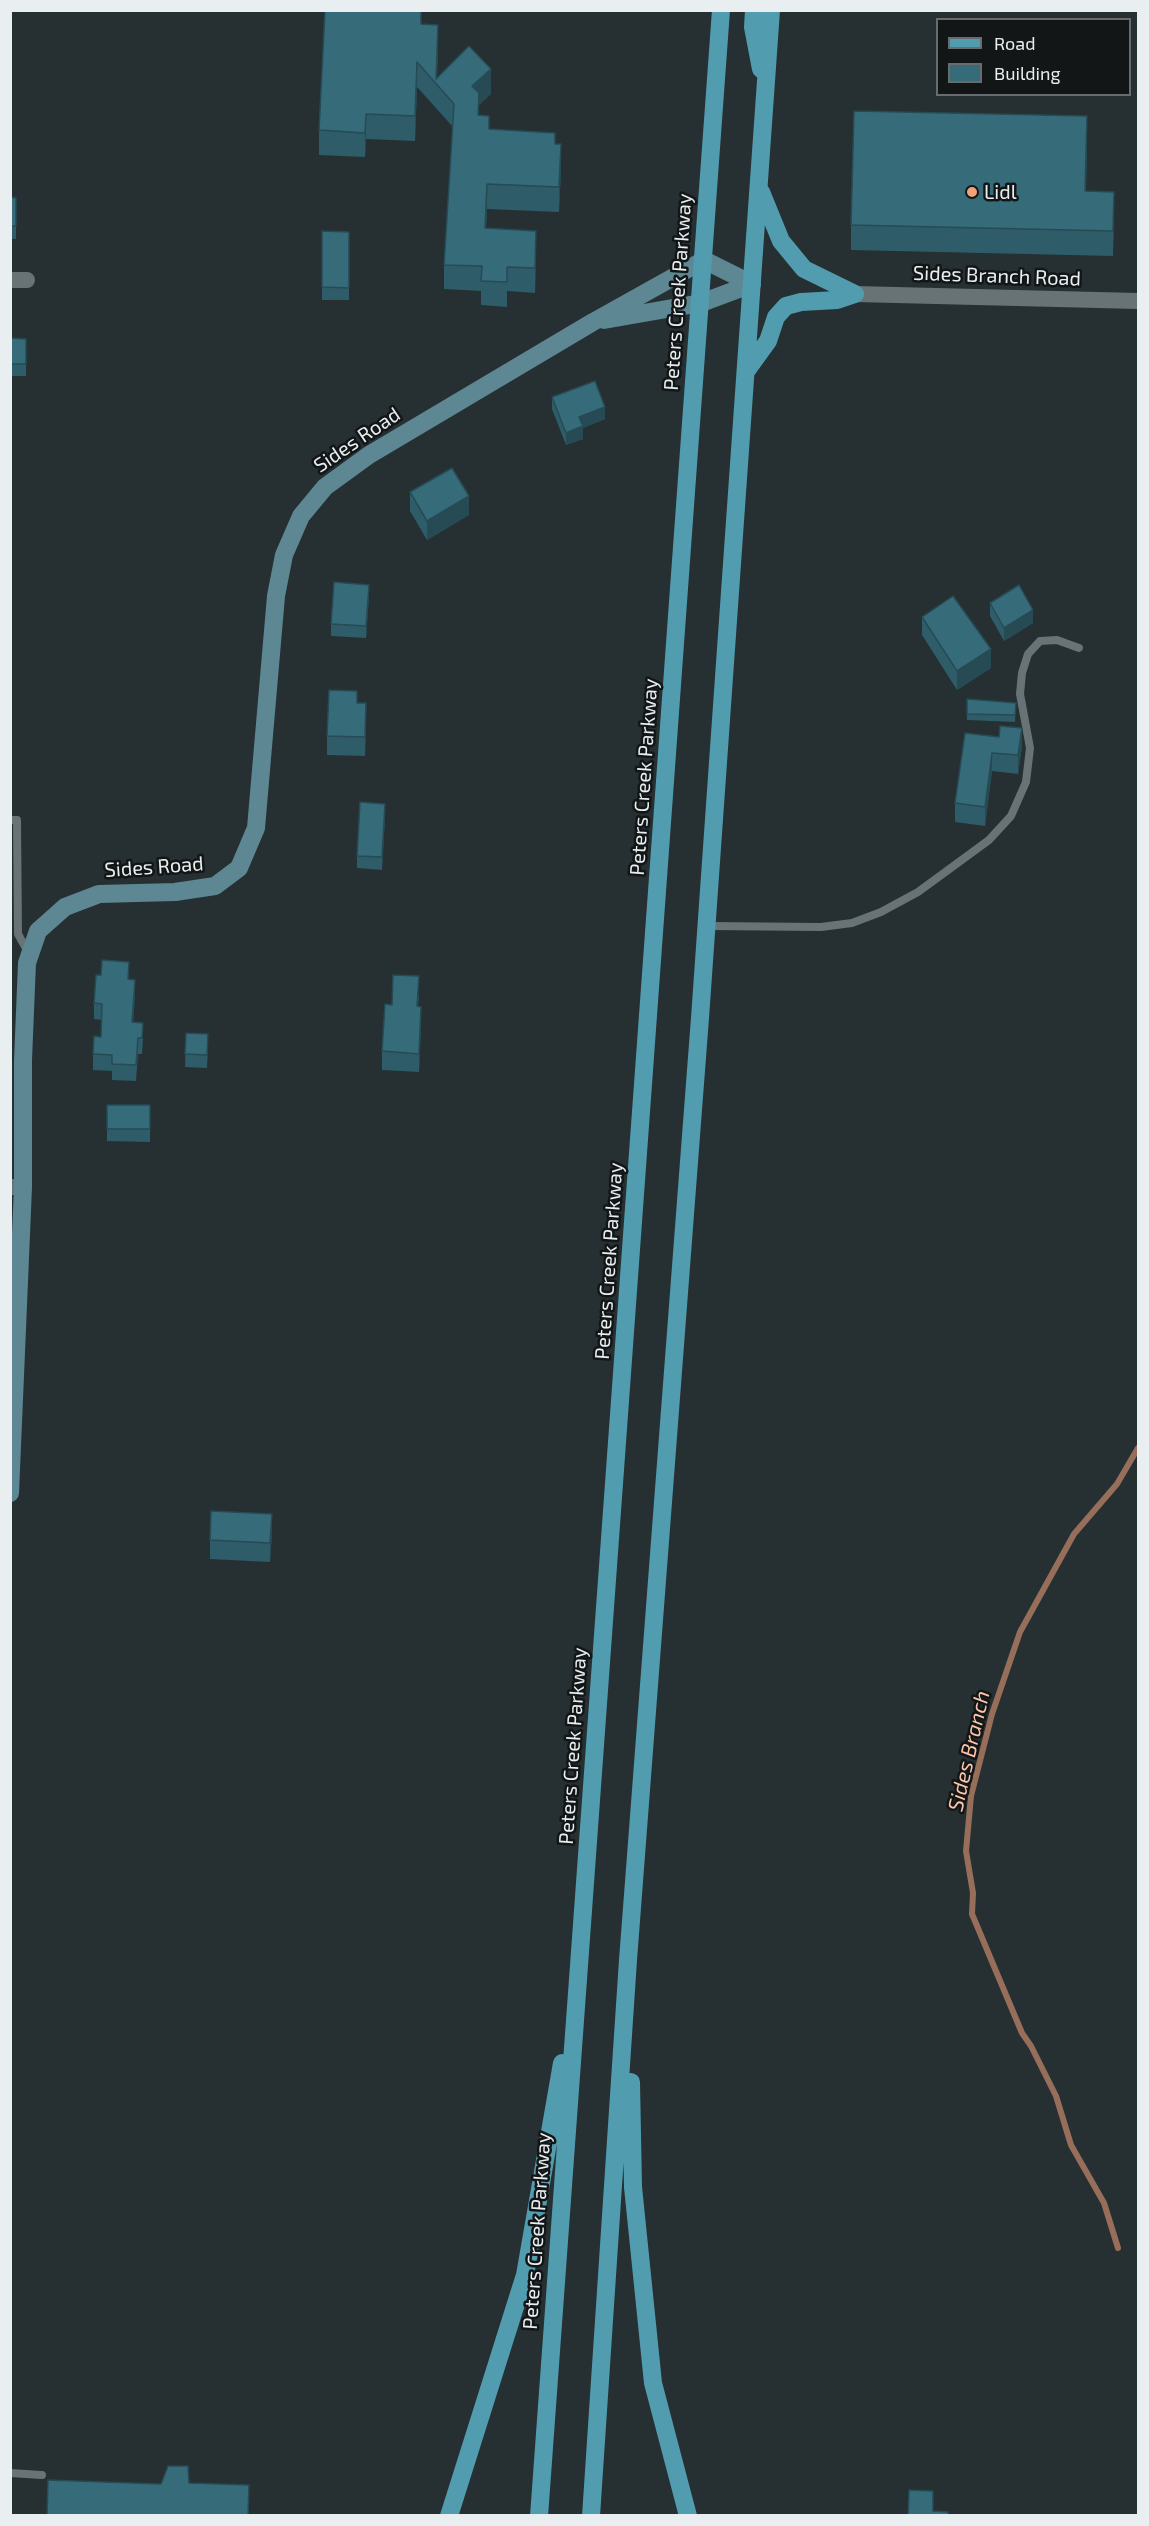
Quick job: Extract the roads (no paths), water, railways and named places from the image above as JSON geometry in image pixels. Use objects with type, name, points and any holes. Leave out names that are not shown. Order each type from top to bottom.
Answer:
[{"type":"main road","name":"Peters Creek Parkway","points":[[538,2516],[721,10]]},
{"type":"main road","points":[[754,10],[753,27],[765,91]]},
{"type":"main road","points":[[591,2516],[628,1960],[707,926],[771,10]]},
{"type":"main road","points":[[759,186],[781,241],[804,269],[855,294]]},
{"type":"main road","points":[[747,370],[768,341],[776,317],[786,306],[801,302],[837,300],[855,294]]},
{"type":"main road","points":[[628,1960],[633,2187],[653,2383],[688,2516]]},
{"type":"main road","points":[[448,2516],[525,2275],[555,2096],[577,1991]]},
{"type":"street","points":[[704,260],[752,284]]},
{"type":"street","name":"Sides Road","points":[[10,1493],[17,1187],[27,963],[38,931],[65,907],[99,894],[175,892],[215,885],[239,868],[256,828],[280,575],[284,555],[301,516],[325,487],[369,455],[593,322],[704,260]]},
{"type":"street","name":"Sides Road","points":[[593,322],[701,303],[752,284]]},
{"type":"street","name":"Sides Branch Road","points":[[855,294],[1138,301]]},
{"type":"lane","points":[[707,926],[821,927],[852,923],[881,912],[918,892],[989,840],[1011,816],[1026,782],[1030,748],[1020,694],[1022,674],[1029,654],[1040,641],[1057,640],[1079,648]]},
{"type":"lane","points":[[10,820],[17,820],[18,934],[30,955]]},
{"type":"lane","points":[[10,2473],[42,2475]]},
{"type":"waterway","name":"Sides Branch","points":[[1118,2248],[1104,2203],[1071,2145],[1056,2096],[1022,2033],[972,1914],[973,1893],[966,1851],[971,1796],[992,1714],[1020,1632],[1074,1534],[1117,1484],[1138,1448]]},
{"type":"place","name":"Lidl","points":[[972,192]]}]
